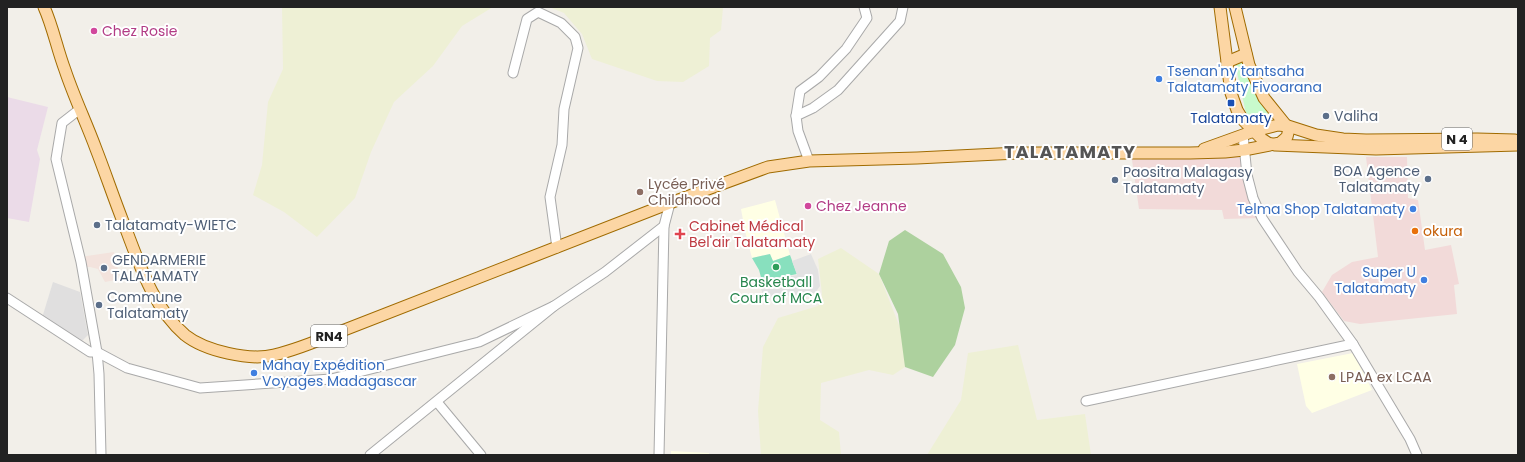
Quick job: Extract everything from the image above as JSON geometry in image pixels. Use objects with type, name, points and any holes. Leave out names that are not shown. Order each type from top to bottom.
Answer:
[{"type":"main road","name":"RN4","points":[[44,7],[64,69],[149,286],[158,302],[176,326],[186,336],[210,349],[245,356],[273,356],[311,344],[670,203],[768,167],[809,161]]},
{"type":"main road","points":[[1220,7],[1231,93],[1237,110],[1243,120],[1254,131],[1265,141],[1275,145],[1287,137],[1289,133],[1288,126],[1264,98],[1249,65],[1235,7]]},
{"type":"main road","points":[[1227,62],[1246,54]]},
{"type":"main road","points":[[1243,120],[1243,135]]},
{"type":"main road","name":"N 4","points":[[1190,153],[1254,131],[1278,125],[1288,126],[1316,136],[1343,139],[1518,140]]},
{"type":"main road","name":"N 4","points":[[809,161],[917,158],[1018,152],[1190,153],[1244,150],[1275,145],[1383,149],[1518,146]]},
{"type":"street","points":[[809,161],[798,131],[796,116],[800,91],[819,77],[846,49],[866,18],[864,7]]},
{"type":"street","points":[[796,116],[814,108],[838,90],[900,21],[903,7]]},
{"type":"street","points":[[513,73],[527,18],[538,12],[561,23],[575,37],[578,48],[564,109],[562,145],[550,197],[557,248]]},
{"type":"street","points":[[80,109],[62,123],[56,160],[82,262],[97,352],[99,374],[100,455]]},
{"type":"street","points":[[1243,135],[1247,175],[1253,198],[1262,218],[1298,272],[1319,297],[1353,344],[1418,455]]},
{"type":"street","points":[[659,455],[664,226],[670,203]]},
{"type":"street","points":[[370,455],[554,306],[605,272],[664,226]]},
{"type":"street","points":[[7,298],[90,352],[97,352],[127,368],[200,388],[331,379],[480,342],[554,306]]},
{"type":"street","points":[[1086,401],[1353,344]]},
{"type":"street","points":[[437,402],[480,455]]},
{"type":"shaded area","points":[[282,7],[493,7],[462,26],[433,66],[394,102],[371,152],[355,198],[317,237],[284,212],[253,195],[262,165],[268,102],[283,69]]},
{"type":"shaded area","points":[[549,7],[723,7],[721,30],[710,38],[709,66],[683,82],[657,81],[592,59],[582,34],[564,13]]},
{"type":"shaded area","points":[[7,97],[48,107],[37,150],[40,159],[29,222],[7,218]]},
{"type":"shaded area","points":[[1244,150],[1262,218],[1224,219],[1222,210],[1139,209],[1131,153]]},
{"type":"shaded area","points":[[1366,157],[1407,157],[1408,198],[1418,200],[1425,250],[1451,245],[1459,284],[1454,285],[1457,314],[1360,324],[1344,321],[1322,292],[1332,275],[1352,262],[1378,257]]},
{"type":"shaded area","points":[[775,200],[790,255],[773,261],[770,254],[752,258],[741,209]]},
{"type":"shaded area","points":[[841,248],[879,274],[904,338],[905,367],[893,375],[869,370],[821,383],[820,420],[839,432],[841,455],[761,455],[758,411],[763,347],[778,318],[818,306],[822,294],[818,259]]},
{"type":"shaded area","points":[[114,252],[120,279],[105,282],[98,269],[82,267],[80,257]]},
{"type":"shaded area","points":[[811,254],[818,270],[820,286],[815,293],[764,297],[758,281],[797,275],[792,261]]},
{"type":"shaded area","points":[[53,282],[80,292],[88,335],[82,341],[79,342],[42,318]]},
{"type":"shaded area","points":[[1018,345],[1037,420],[1085,414],[1091,455],[927,455],[961,400],[968,353]]},
{"type":"shaded area","name":"LPAA ex LCAA","points":[[1353,353],[1372,390],[1312,413],[1306,406],[1297,364]]},
{"type":"shaded area","points":[[671,451],[709,453],[709,455],[671,455]]},
{"type":"green space","points":[[1248,60],[1271,113],[1247,118],[1235,63]]},
{"type":"green space","points":[[905,230],[943,254],[961,287],[965,308],[955,345],[933,377],[905,367],[898,314],[879,274],[889,241]]},
{"type":"green space","name":"Basketball Court of MCA","points":[[770,254],[773,261],[790,255],[797,274],[762,281],[759,270],[752,258]]},
{"type":"place","name":"Chez Rosie","points":[[94,31]]},
{"type":"place","name":"Tsenan'ny tantsaha Talatamaty Fivoarana","points":[[1159,79]]},
{"type":"place","name":"Talatamaty","points":[[1231,103]]},
{"type":"place","name":"Valiha","points":[[1326,116]]},
{"type":"place","name":"BOA Agence Talatamaty","points":[[1428,179]]},
{"type":"place","name":"Paositra Malagasy Talatamaty","points":[[1115,180]]},
{"type":"place","name":"Lycée Privé Childhood","points":[[640,192]]},
{"type":"place","name":"Chez Jeanne","points":[[808,206]]},
{"type":"place","name":"Telma Shop Talatamaty","points":[[1413,209]]},
{"type":"place","name":"Talatamaty-WIETC","points":[[97,225]]},
{"type":"place","name":"okura","points":[[1415,231]]},
{"type":"place","name":"Cabinet Médical Bel'air Talatamaty","points":[[680,234]]},
{"type":"place","name":"Basketball Court of MCA","points":[[776,267]]},
{"type":"place","name":"GENDARMERIE TALATAMATY","points":[[104,268]]},
{"type":"place","name":"Super U Talatamaty","points":[[1424,280]]},
{"type":"place","name":"Commune Talatamaty","points":[[99,305]]},
{"type":"place","name":"Mahay Expédition Voyages Madagascar","points":[[254,373]]},
{"type":"place","name":"LPAA ex LCAA","points":[[1332,377]]},
{"type":"district","name":"TALATAMATY","points":[[1070,151]]}]
